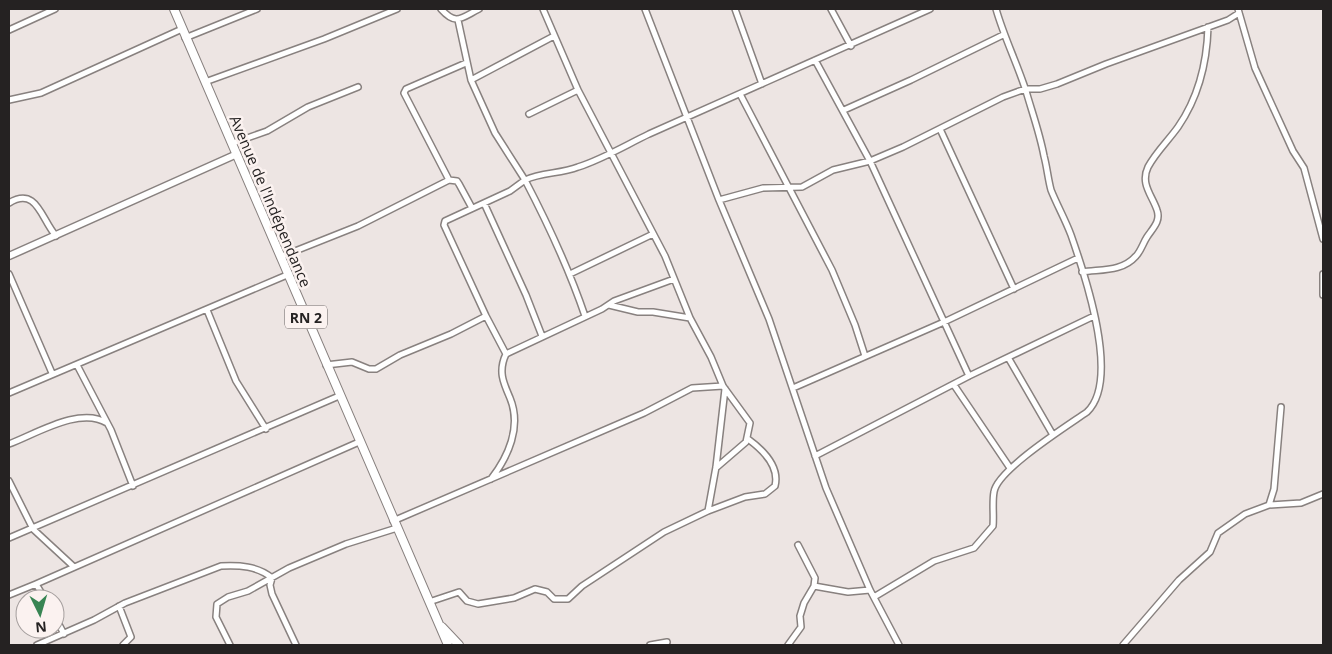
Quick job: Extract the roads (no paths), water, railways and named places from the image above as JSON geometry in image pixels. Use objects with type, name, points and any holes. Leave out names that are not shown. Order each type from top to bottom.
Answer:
[{"type":"main road","name":"Avenue de l'Indépendance","points":[[174,9],[279,257],[439,624]]},
{"type":"main road","name":"RN 2","points":[[439,624],[447,645]]},
{"type":"main road","points":[[439,624],[459,645]]},
{"type":"street","points":[[9,30],[55,9]]},
{"type":"street","points":[[186,38],[256,9]]},
{"type":"street","points":[[205,82],[324,39],[397,9]]},
{"type":"street","points":[[441,9],[450,18],[458,20],[479,9]]},
{"type":"street","points":[[543,9],[578,90],[653,234],[690,318],[711,357],[724,387],[750,423],[748,439],[716,468]]},
{"type":"street","points":[[646,9],[719,200],[766,312],[826,488],[870,590],[899,645]]},
{"type":"street","points":[[735,9],[762,84]]},
{"type":"street","points":[[831,9],[851,46]]},
{"type":"street","points":[[506,354],[486,316],[443,222],[510,191],[525,180],[537,175],[577,168],[815,60],[851,46],[922,10],[930,9]]},
{"type":"street","points":[[874,596],[934,561],[974,548],[993,526],[993,492],[996,485],[1010,468],[1087,412],[1095,405],[1097,398],[1101,358],[1099,336],[1094,316],[1078,258],[1051,189],[1044,155],[1025,89],[1003,35],[996,9]]},
{"type":"street","points":[[719,200],[763,188],[802,187],[833,170],[870,161],[940,129],[1003,97],[1025,89],[1040,89],[1057,84],[1228,20],[1238,11],[1255,68],[1293,151],[1304,168],[1323,239]]},
{"type":"street","points":[[458,20],[471,80],[495,133],[525,180],[551,229],[585,316]]},
{"type":"street","points":[[1082,272],[1122,266],[1137,255],[1155,226],[1159,218],[1157,208],[1146,188],[1146,173],[1165,142],[1177,128],[1195,95],[1206,65],[1208,27]]},
{"type":"street","points":[[9,100],[41,93],[182,29]]},
{"type":"street","points":[[844,110],[1003,35]]},
{"type":"street","points":[[471,80],[554,36]]},
{"type":"street","points":[[815,60],[844,110],[870,161],[969,376]]},
{"type":"street","points":[[466,63],[406,89],[404,93],[449,180],[460,184],[472,208]]},
{"type":"street","points":[[232,143],[267,131],[308,107],[358,87]]},
{"type":"street","points":[[529,114],[578,90]]},
{"type":"street","points":[[740,94],[832,270],[856,325],[865,356]]},
{"type":"street","points":[[940,129],[1014,289]]},
{"type":"street","points":[[9,256],[237,154]]},
{"type":"street","points":[[279,257],[358,226],[449,180]]},
{"type":"street","points":[[9,203],[16,199],[28,198],[35,203],[56,236]]},
{"type":"street","points":[[484,203],[526,295],[542,336]]},
{"type":"street","points":[[570,274],[653,234]]},
{"type":"street","points":[[793,388],[944,322],[1078,258]]},
{"type":"street","points":[[9,274],[52,373]]},
{"type":"street","points":[[1323,274],[1323,295]]},
{"type":"street","points":[[9,393],[52,373],[77,365],[287,275]]},
{"type":"street","points":[[491,480],[506,459],[511,448],[513,430],[512,406],[505,389],[501,369],[506,354],[614,301],[674,279]]},
{"type":"street","points":[[609,305],[638,312],[653,312],[690,318]]},
{"type":"street","points":[[207,310],[236,381],[266,429]]},
{"type":"street","points":[[326,364],[352,362],[369,369],[376,368],[400,354],[451,334],[486,316]]},
{"type":"street","points":[[815,456],[969,376],[1009,359],[1094,316]]},
{"type":"street","points":[[1009,359],[1053,435]]},
{"type":"street","points":[[77,365],[107,424],[134,486]]},
{"type":"street","points":[[954,384],[1010,468]]},
{"type":"street","points":[[708,511],[716,468],[724,387]]},
{"type":"street","points":[[230,645],[216,617],[217,604],[228,597],[248,591],[289,568],[395,524],[644,413],[692,388],[724,387]]},
{"type":"street","points":[[9,538],[134,486],[339,396]]},
{"type":"street","points":[[723,404],[732,399]]},
{"type":"street","points":[[1269,505],[1274,489],[1281,407]]},
{"type":"street","points":[[9,444],[64,421],[94,417],[107,424]]},
{"type":"street","points":[[428,602],[459,592],[471,603],[498,601],[535,589],[547,592],[554,599],[568,599],[664,532],[708,511],[745,497],[765,494],[775,486],[774,471],[768,456],[748,439]]},
{"type":"street","points":[[9,595],[359,442]]},
{"type":"street","points":[[9,481],[33,529],[73,566]]},
{"type":"street","points":[[1124,645],[1179,580],[1210,552],[1218,533],[1246,514],[1269,505],[1301,503],[1323,494]]},
{"type":"street","points":[[788,645],[801,628],[800,616],[804,603],[814,586],[815,578],[798,545]]},
{"type":"street","points":[[65,633],[119,606],[221,566],[238,565],[254,568],[272,578]]},
{"type":"street","points":[[272,578],[270,584],[272,594],[296,645]]},
{"type":"street","points":[[36,584],[39,589]]},
{"type":"street","points":[[814,586],[848,592],[870,590]]},
{"type":"street","points":[[119,606],[131,637],[123,645]]},
{"type":"street","points":[[37,645],[52,639]]},
{"type":"street","points":[[650,645],[667,642]]}]
